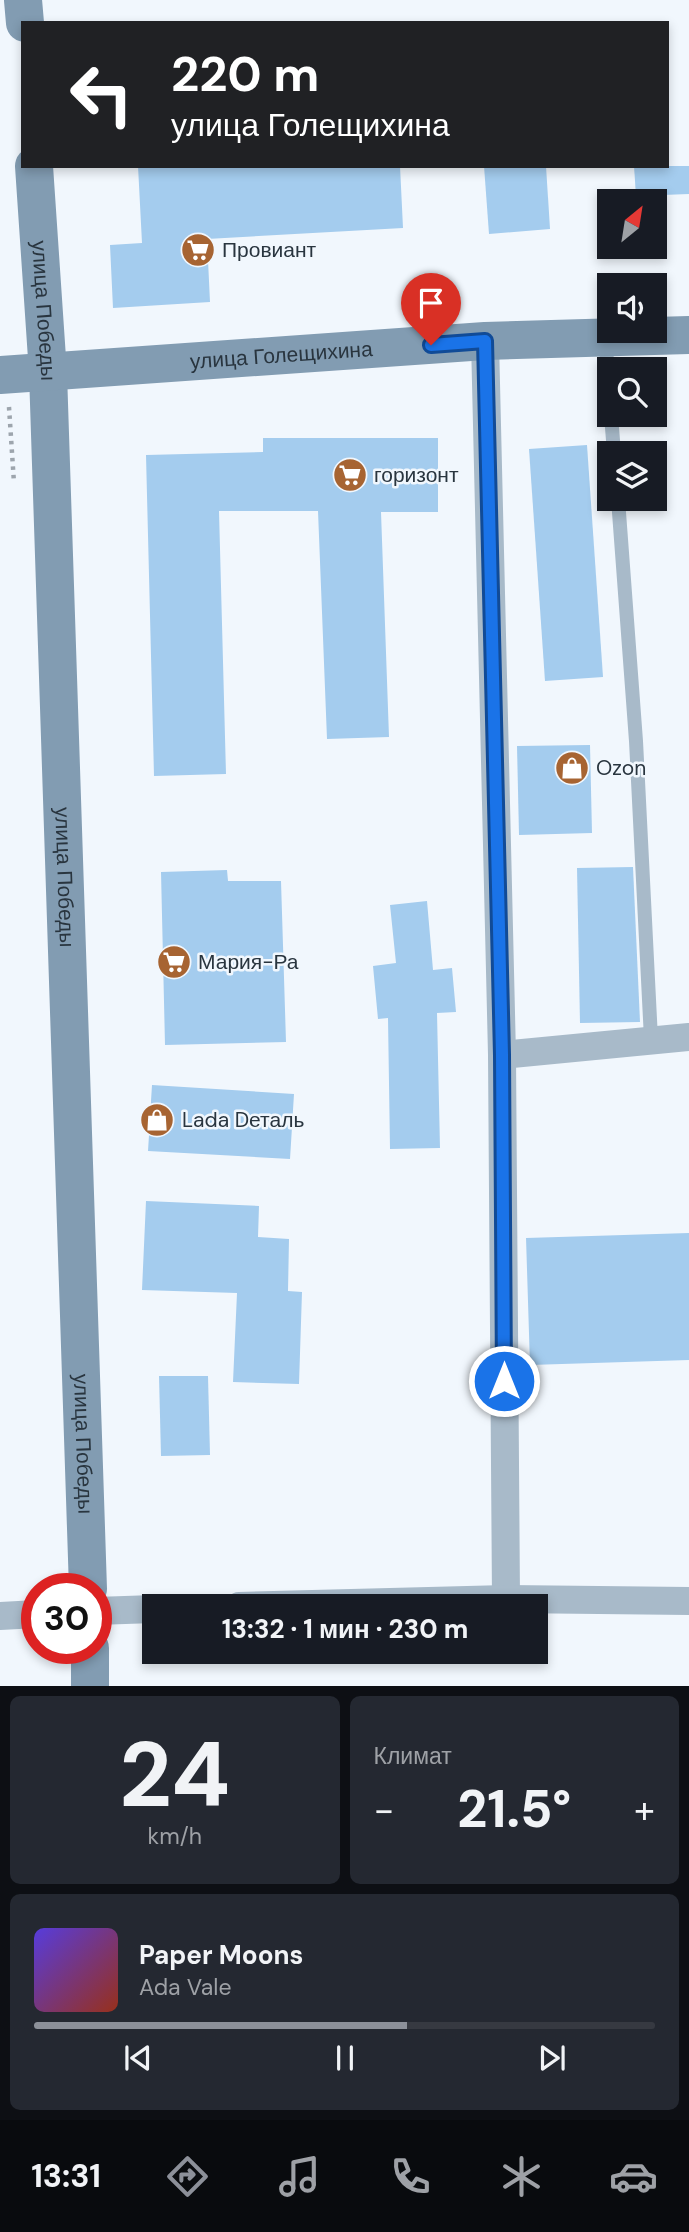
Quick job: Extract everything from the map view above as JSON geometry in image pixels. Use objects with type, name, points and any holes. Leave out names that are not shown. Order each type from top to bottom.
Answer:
[{"type":"street","points":[[23,0],[25,21]]},
{"type":"street","name":"улица Победы","points":[[34,168],[48,373],[87,1573]]},
{"type":"street","name":"улица Голещихина","points":[[667,336],[689,335]]},
{"type":"street","name":"улица Голещихина","points":[[0,375],[485,341],[597,337]]},
{"type":"street","points":[[485,341],[502,1055],[506,1594]]},
{"type":"street","points":[[502,1055],[689,1037]]},
{"type":"street","points":[[548,1599],[689,1601]]},
{"type":"street","points":[[112,1610],[142,1609]]},
{"type":"street","points":[[0,1616],[21,1615]]},
{"type":"street","points":[[90,1664],[90,1686]]},
{"type":"lane","points":[[619,511],[636,741],[651,1039]]},
{"type":"building","points":[[689,166],[689,194],[667,195],[667,189],[636,189],[634,168]]},
{"type":"building","points":[[138,168],[400,168],[403,228],[207,239],[210,302],[113,308],[110,245],[142,243]]},
{"type":"building","points":[[484,168],[546,168],[550,229],[489,234]]},
{"type":"building","points":[[263,438],[438,438],[438,512],[381,512],[389,737],[327,739],[318,511],[219,511],[226,774],[154,776],[146,455],[263,452]]},
{"type":"building","points":[[587,445],[603,677],[545,681],[529,449]]},
{"type":"building","points":[[590,745],[592,833],[519,835],[517,746]]},
{"type":"building","points":[[633,867],[640,1022],[580,1023],[577,868]]},
{"type":"building","points":[[227,870],[228,881],[281,881],[286,1042],[165,1045],[161,872]]},
{"type":"building","points":[[427,901],[433,970],[452,968],[456,1012],[437,1013],[440,1148],[390,1149],[388,1018],[378,1019],[373,966],[396,963],[390,905]]},
{"type":"building","points":[[152,1085],[294,1094],[290,1159],[148,1151]]},
{"type":"building","points":[[146,1201],[259,1206],[258,1237],[289,1239],[288,1291],[302,1292],[299,1384],[233,1382],[237,1293],[142,1290]]},
{"type":"building","points":[[689,1233],[689,1360],[530,1365],[526,1238]]},
{"type":"building","points":[[159,1376],[208,1376],[210,1455],[161,1456]]},
{"type":"place","name":"Провиант","points":[[198,250]]},
{"type":"place","name":"горизонт","points":[[350,475]]},
{"type":"place","name":"Ozon","points":[[572,768]]},
{"type":"place","name":"Мария-Ра","points":[[174,962]]},
{"type":"place","name":"Lada Dеталь","points":[[157,1120]]},
{"type":"route","points":[[431,345],[485,341],[502,1055],[504,1381]]}]
